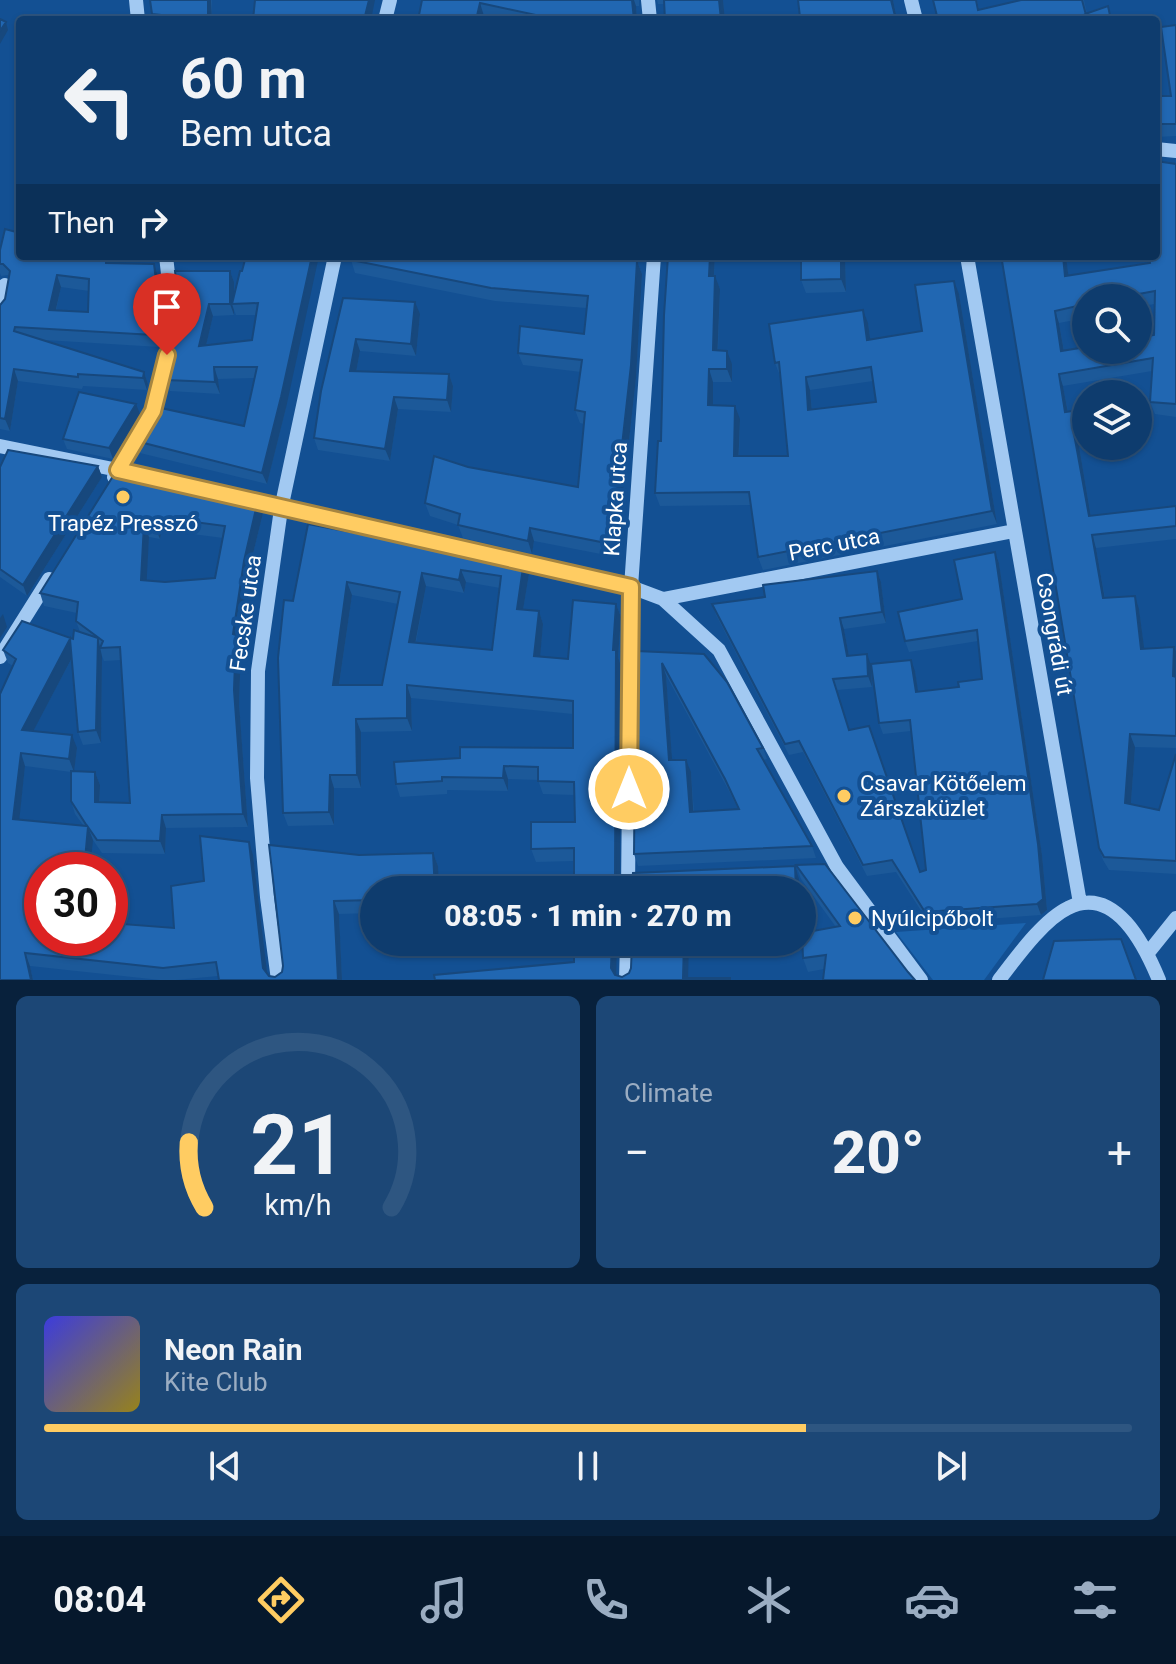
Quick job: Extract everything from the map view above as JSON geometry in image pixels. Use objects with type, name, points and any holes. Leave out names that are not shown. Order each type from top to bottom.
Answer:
[{"type":"street","points":[[110,483],[153,411],[174,327],[166,260]]},
{"type":"street","name":"Fecske utca","points":[[278,980],[267,897],[257,763],[258,671],[281,509],[334,260]]},
{"type":"street","name":"Klapka utca","points":[[633,876],[631,587],[654,260]]},
{"type":"street","name":"Csongrádi út","points":[[968,260],[1080,903]]},
{"type":"street","points":[[0,309],[5,285]]},
{"type":"street","points":[[0,446],[118,470],[449,547]]},
{"type":"street","name":"Perc utca","points":[[663,599],[1014,531]]},
{"type":"street","points":[[494,557],[631,587],[663,599],[719,650],[830,868],[921,980]]},
{"type":"street","points":[[0,657],[59,563]]},
{"type":"street","points":[[999,980],[1048,924],[1063,910],[1080,903],[1100,905],[1121,917],[1141,939],[1159,980]]},
{"type":"street","points":[[1148,953],[1176,918]]},
{"type":"street","points":[[626,980],[627,956]]},
{"type":"shaded area","points":[[1026,923],[984,980],[933,980],[896,932]]},
{"type":"building","points":[[150,0],[208,0],[208,16],[152,14]]},
{"type":"building","points":[[255,0],[369,0],[365,16],[253,16]]},
{"type":"building","points":[[422,0],[632,0],[634,16],[540,16],[480,3],[477,16],[419,16]]},
{"type":"building","points":[[664,0],[719,0],[721,16],[665,16]]},
{"type":"building","points":[[798,0],[891,0],[895,16],[817,15],[800,16]]},
{"type":"building","points":[[933,0],[976,0],[978,10],[1021,0],[1082,0],[1086,15],[1081,16],[937,16]]},
{"type":"building","points":[[1108,6],[1110,16],[1086,16]]},
{"type":"building","points":[[1176,25],[1176,124],[1160,124],[1160,96],[1171,96],[1161,27]]},
{"type":"building","points":[[1160,162],[1176,164],[1176,404],[1152,402],[1155,291],[1152,292],[1152,284],[1072,284],[1072,307],[1055,311],[1061,351],[1072,349],[1072,364],[1118,364],[1059,374],[1065,412],[1072,411],[1072,460],[1079,460],[1089,516],[1176,506],[1176,526],[1092,535],[1103,598],[1135,596],[1141,649],[1174,647],[1176,736],[1130,734],[1125,803],[1159,810],[1176,754],[1176,861],[1104,857],[1099,848],[1002,261],[1063,260],[1065,276],[1160,260]]},
{"type":"building","points":[[5,229],[16,232],[16,260],[106,260],[106,263],[154,264],[160,314],[154,335],[15,327],[14,331],[144,372],[143,378],[78,374],[78,377],[14,369],[5,419],[0,418],[0,305],[5,299],[10,271],[0,264]],"holes":[[[57,275],[89,279],[88,312],[49,310]]]},
{"type":"building","points":[[245,260],[311,260],[262,473],[136,441],[156,407],[244,426],[257,367],[214,367],[215,382],[166,380],[180,314],[175,271],[230,271],[230,304],[209,304],[199,346],[252,340],[258,303],[232,304]]},
{"type":"building","points":[[351,260],[637,261],[631,365],[611,544],[530,528],[528,541],[458,525],[460,514],[425,503],[434,456],[468,467],[578,487],[585,412],[575,410],[582,360],[518,353],[520,326],[584,334],[588,296],[491,288]]},
{"type":"building","points":[[668,260],[710,260],[709,276],[715,276],[713,350],[727,351],[727,369],[709,369],[708,405],[735,406],[734,456],[788,456],[779,362],[775,363],[769,324],[863,310],[867,340],[922,331],[915,285],[954,281],[992,511],[758,557],[749,492],[655,493],[658,441],[661,441]],"holes":[[[871,367],[876,402],[808,410],[806,377]]]},
{"type":"building","points":[[801,260],[841,260],[841,279],[801,280]]},
{"type":"building","points":[[343,298],[415,302],[411,344],[356,339],[350,371],[449,374],[447,400],[394,397],[385,449],[314,438],[321,391]]},
{"type":"building","points":[[79,392],[136,404],[109,448],[63,439]]},
{"type":"building","points":[[8,450],[98,466],[23,585],[0,569],[0,467]]},
{"type":"building","points":[[115,473],[180,489],[258,500],[244,561],[233,634],[236,635],[234,690],[243,814],[162,815],[160,841],[97,840],[88,827],[86,852],[24,852],[24,956],[31,980],[0,980],[0,694],[16,659],[3,650],[22,621],[73,639],[74,630],[98,638],[96,730],[78,732],[70,639],[22,730],[72,735],[69,759],[21,753],[13,819],[87,826],[71,801],[71,771],[95,772],[95,802],[130,803],[120,647],[100,648],[103,641],[76,621],[78,602],[40,593]],"holes":[[[157,517],[225,526],[215,578],[165,582],[141,580],[144,524],[155,527]]]},
{"type":"building","points":[[308,524],[409,543],[411,536],[524,561],[517,609],[539,611],[534,656],[568,659],[573,600],[616,604],[613,650],[616,650],[615,876],[574,876],[574,848],[531,849],[531,822],[575,822],[574,782],[538,781],[538,767],[504,766],[503,778],[442,777],[442,781],[396,784],[394,762],[460,758],[460,747],[573,748],[573,701],[407,685],[407,718],[356,719],[357,775],[330,775],[329,812],[283,813],[278,658],[284,600],[293,601]],"holes":[[[461,570],[501,576],[492,650],[409,642],[422,573],[459,580]],[[347,582],[400,592],[382,685],[333,685]]]},
{"type":"building","points":[[995,552],[1038,844],[1043,899],[1037,904],[925,912],[892,860],[863,865],[799,741],[785,744],[712,604],[765,597],[763,585],[877,571],[882,612],[840,618],[847,656],[867,654],[868,676],[833,679],[849,730],[869,726],[920,872],[926,870],[910,720],[879,723],[871,664],[911,660],[916,692],[959,687],[958,682],[982,679],[977,630],[905,641],[898,612],[962,599],[954,560]]},
{"type":"building","points":[[636,651],[704,654],[727,682],[763,748],[757,749],[812,846],[634,854]],"holes":[[[662,663],[739,809],[690,812],[686,760],[669,760]]]},
{"type":"building","points":[[200,836],[249,842],[263,968],[269,976],[275,977],[282,972],[283,966],[269,845],[359,855],[433,853],[434,876],[360,876],[360,900],[334,901],[338,980],[219,980],[216,962],[163,968],[53,956],[128,956],[128,924],[174,928],[171,886],[204,881]]},
{"type":"building","points":[[825,864],[915,980],[823,980],[826,955],[803,958],[803,956],[816,956],[816,930],[840,926],[816,893],[816,876],[804,876],[796,865]]},
{"type":"building","points":[[795,866],[795,876],[633,876],[633,873]]},
{"type":"building","points":[[1121,939],[1136,980],[1043,980],[1054,941]]},
{"type":"building","points":[[574,956],[611,956],[611,968],[615,975],[622,977],[629,973],[631,956],[684,956],[683,978],[730,980],[435,980],[434,975],[574,962]]},
{"type":"place","name":"Trapéz Presszó","points":[[123,497]]},
{"type":"place","name":"Csavar Kötőelem Zárszaküzlet","points":[[844,796]]},
{"type":"place","name":"Nyúlcipőbolt","points":[[855,918]]},
{"type":"route","points":[[167,355],[153,411],[118,470],[631,587],[629,789]]}]
